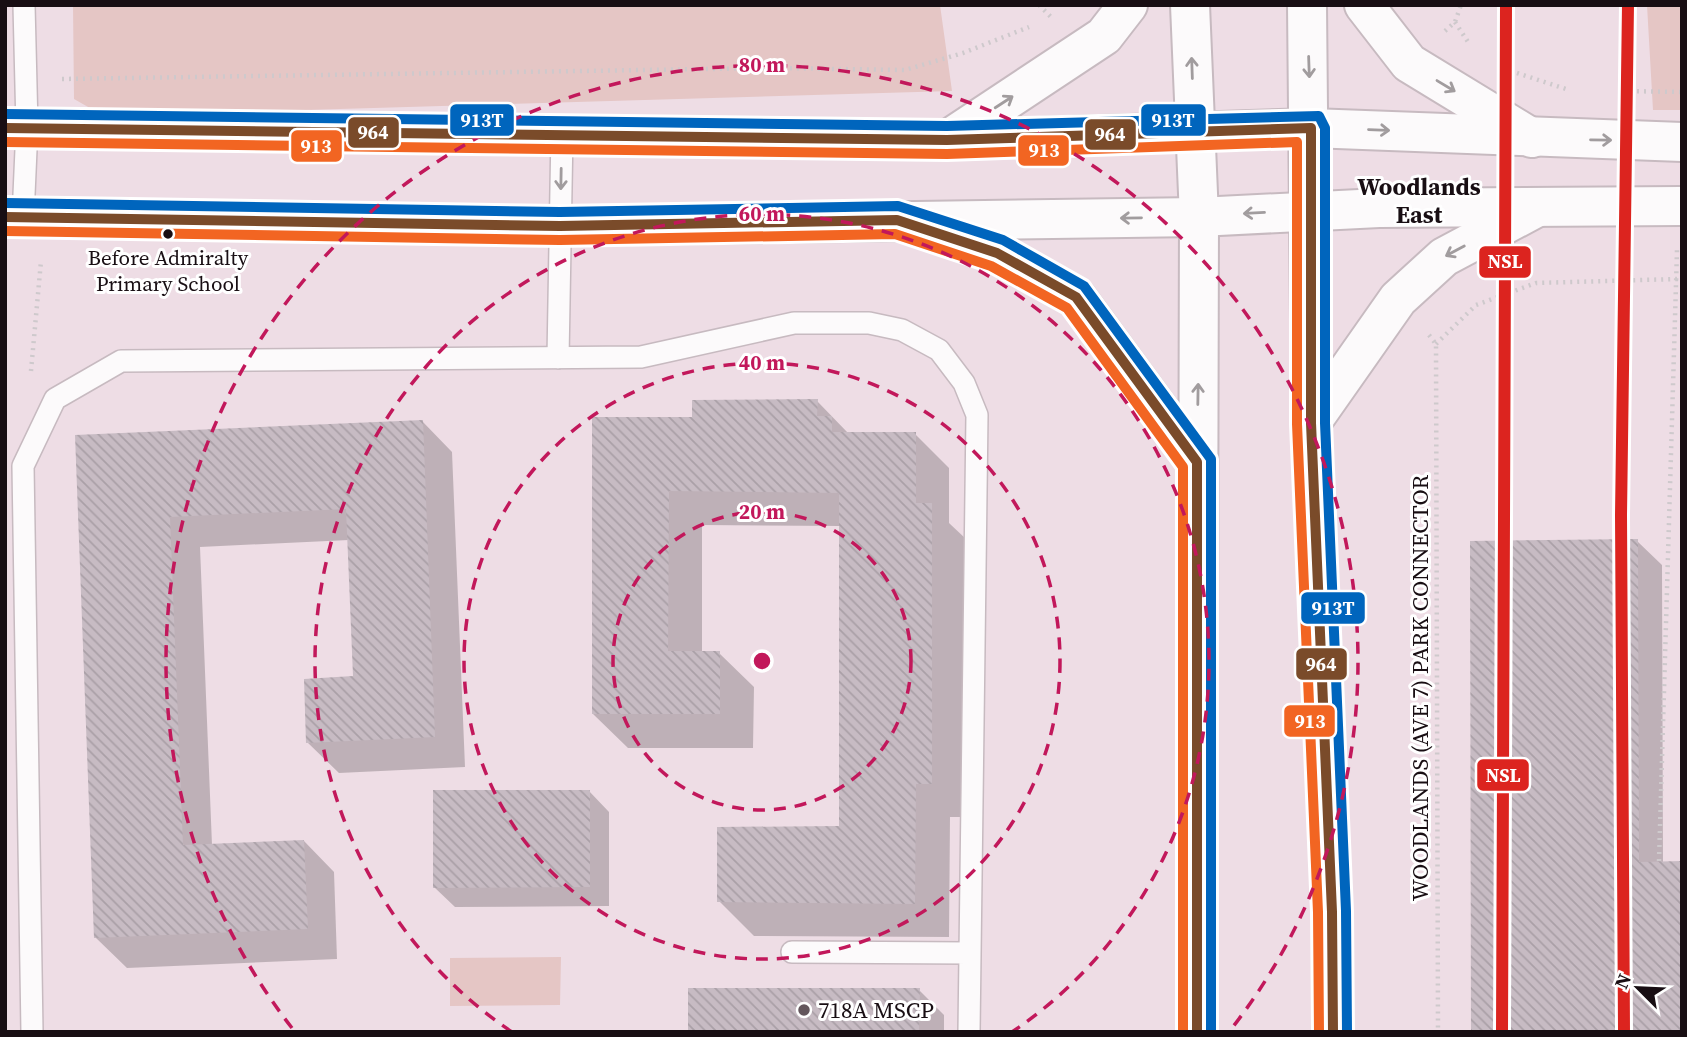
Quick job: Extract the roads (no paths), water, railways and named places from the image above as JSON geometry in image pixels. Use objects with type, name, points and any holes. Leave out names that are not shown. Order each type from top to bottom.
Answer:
[{"type":"street","points":[[947,139],[1104,36],[1128,5]]},
{"type":"street","points":[[1190,5],[1199,216],[1197,1032]]},
{"type":"street","points":[[1307,5],[1311,128],[1311,423],[1332,912],[1333,1032]]},
{"type":"street","points":[[1364,5],[1409,63],[1532,138]]},
{"type":"street","points":[[16,127],[947,139],[1311,128],[1682,142]]},
{"type":"street","points":[[14,217],[560,226],[1199,216],[1309,210],[1679,206]]},
{"type":"street","points":[[1311,423],[1398,299],[1444,257],[1536,208]]},
{"type":"street","points":[[897,220],[997,253],[1076,297],[1197,462]]},
{"type":"lane","points":[[14,217],[16,127],[25,79],[24,5]]},
{"type":"lane","points":[[558,358],[562,132]]},
{"type":"lane","points":[[32,1032],[23,466],[55,399],[121,361],[641,357],[794,323],[869,323],[902,330],[939,350],[964,383],[977,415],[969,1032]]},
{"type":"lane","points":[[792,953],[969,953]]},
{"type":"place","name":"Before Admiralty Primary School","points":[[168,234]]},
{"type":"place","name":"718A MSCP","points":[[804,1010]]},
{"type":"district","name":"Woodlands East","points":[[1419,201]]}]
